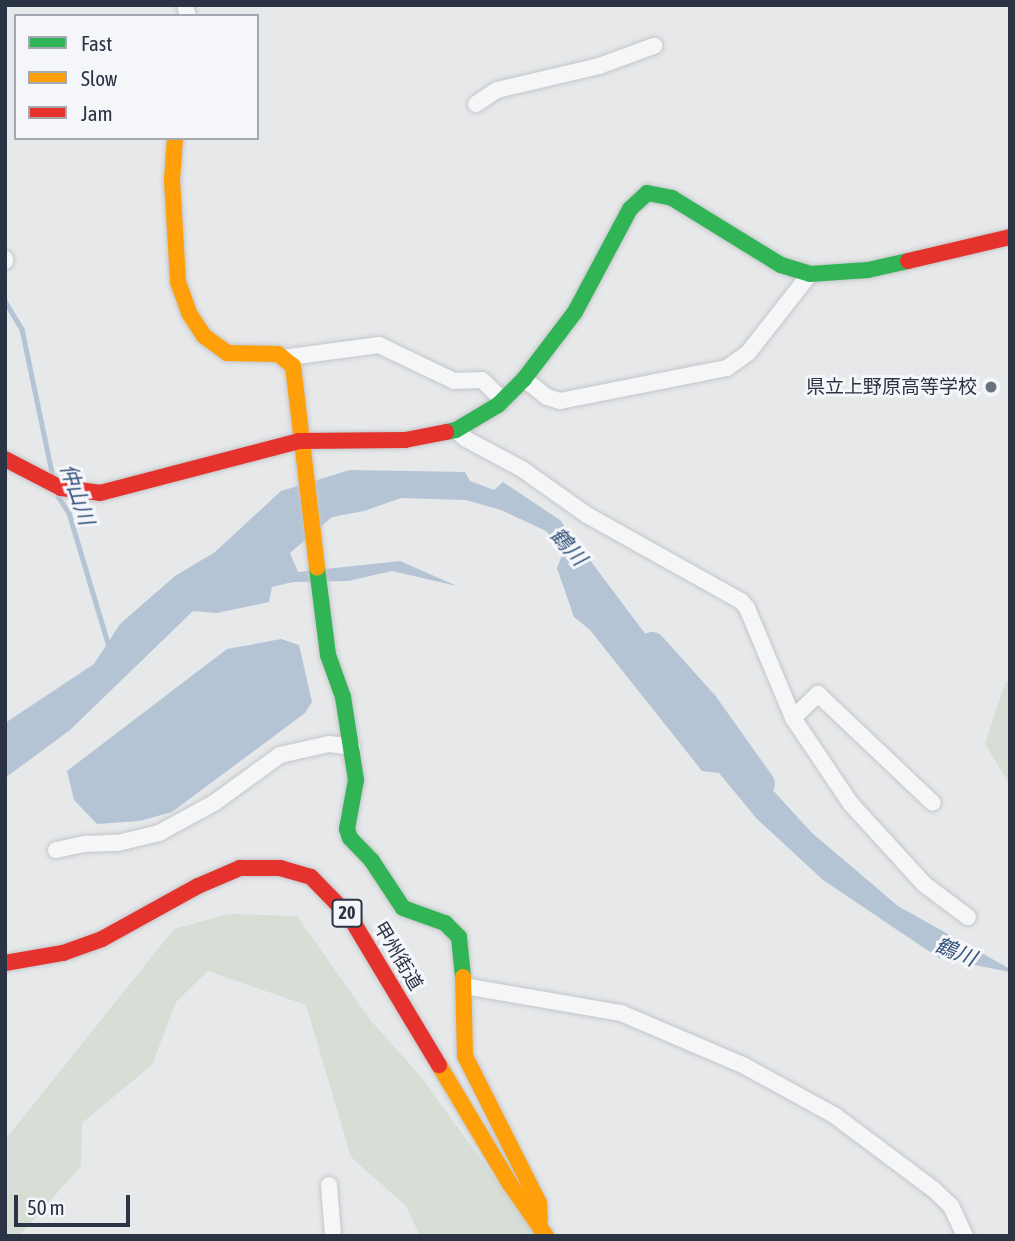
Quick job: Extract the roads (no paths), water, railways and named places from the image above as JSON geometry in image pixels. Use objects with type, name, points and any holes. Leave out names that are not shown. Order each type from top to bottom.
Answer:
[{"type":"main road","points":[[175,140],[172,180],[178,282],[189,313],[204,335],[227,353],[278,354],[293,366],[299,441],[304,461],[322,621],[328,655],[342,697],[356,780],[347,829],[350,838],[372,861],[403,908],[454,929],[462,951],[465,1056],[539,1203],[544,1233]]},
{"type":"main road","points":[[5,459],[37,478],[61,488],[86,492],[117,491],[299,441],[405,440],[456,430],[488,413],[524,379],[575,312],[631,209],[647,193],[672,198],[780,265],[810,274],[868,270],[1010,237]]},
{"type":"main road","name":"甲州街道","points":[[5,963],[63,953],[102,939],[198,886],[240,868],[280,868],[311,877],[323,886],[351,917],[510,1184],[544,1233]]},
{"type":"street","points":[[476,104],[497,90],[600,66],[654,46]]},
{"type":"street","points":[[524,379],[547,397],[560,401],[727,368],[748,353],[810,274]]},
{"type":"street","points":[[282,358],[379,345],[454,381],[482,380],[503,400]]},
{"type":"street","points":[[456,430],[483,449],[522,468],[587,515],[741,601],[747,608],[793,718],[851,804],[924,884],[968,917]]},
{"type":"street","points":[[793,718],[818,694],[933,803]]},
{"type":"street","points":[[55,850],[85,844],[118,843],[159,833],[202,811],[280,755],[329,744],[352,747]]},
{"type":"street","points":[[464,986],[621,1013],[743,1065],[834,1115],[933,1189],[951,1206],[965,1236]]},
{"type":"street","points":[[328,1185],[333,1236]]},
{"type":"water","points":[[350,470],[465,472],[470,481],[494,490],[503,482],[560,520],[715,727],[812,833],[898,906],[1010,969],[1010,972],[939,958],[823,880],[757,819],[719,773],[702,771],[590,630],[574,617],[557,568],[564,550],[546,531],[501,510],[466,500],[401,498],[364,511],[332,517],[290,553],[298,572],[400,561],[457,586],[392,571],[348,581],[293,582],[272,587],[269,602],[217,613],[193,611],[70,730],[5,778],[5,723],[94,664],[120,624],[175,576],[215,552],[281,491]]},
{"type":"water","points":[[281,639],[299,645],[312,702],[305,713],[172,812],[140,821],[97,824],[74,800],[67,771],[227,649]]},
{"type":"waterway","name":"仲山川","points":[[5,301],[22,329],[53,477]]},
{"type":"waterway","name":"仲山川","points":[[58,496],[69,513],[109,646]]},
{"type":"waterway","name":"鶴川","points":[[652,646],[704,704],[761,784]]},
{"type":"place","name":"県立上野原高等学校","points":[[991,387]]}]
